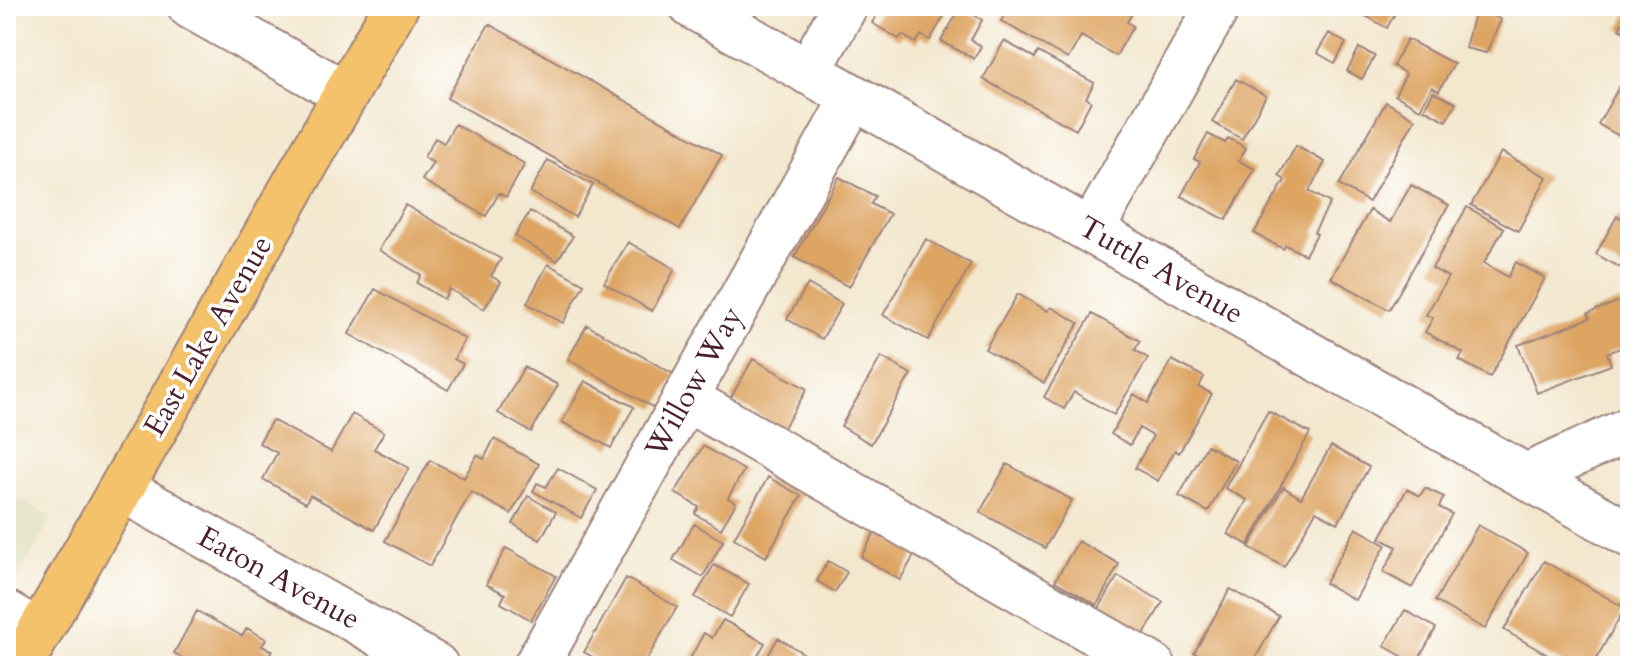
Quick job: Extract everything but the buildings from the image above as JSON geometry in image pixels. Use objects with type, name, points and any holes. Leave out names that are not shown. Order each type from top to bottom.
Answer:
[{"type":"main road","name":"East Lake Avenue","points":[[22,637],[122,489],[396,6]]},
{"type":"street","points":[[190,6],[346,94]]},
{"type":"street","name":"Tuttle Avenue","points":[[692,6],[1630,535]]},
{"type":"street","points":[[808,72],[845,6]]},
{"type":"street","points":[[1091,231],[1218,6]]},
{"type":"street","name":"Willow Way","points":[[536,666],[853,98]]},
{"type":"street","points":[[685,398],[1153,666]]},
{"type":"street","points":[[1526,476],[1630,429]]},
{"type":"street","name":"Eaton Avenue","points":[[122,489],[436,666]]},
{"type":"shaded area","points":[[6,492],[52,517],[6,598]]}]
